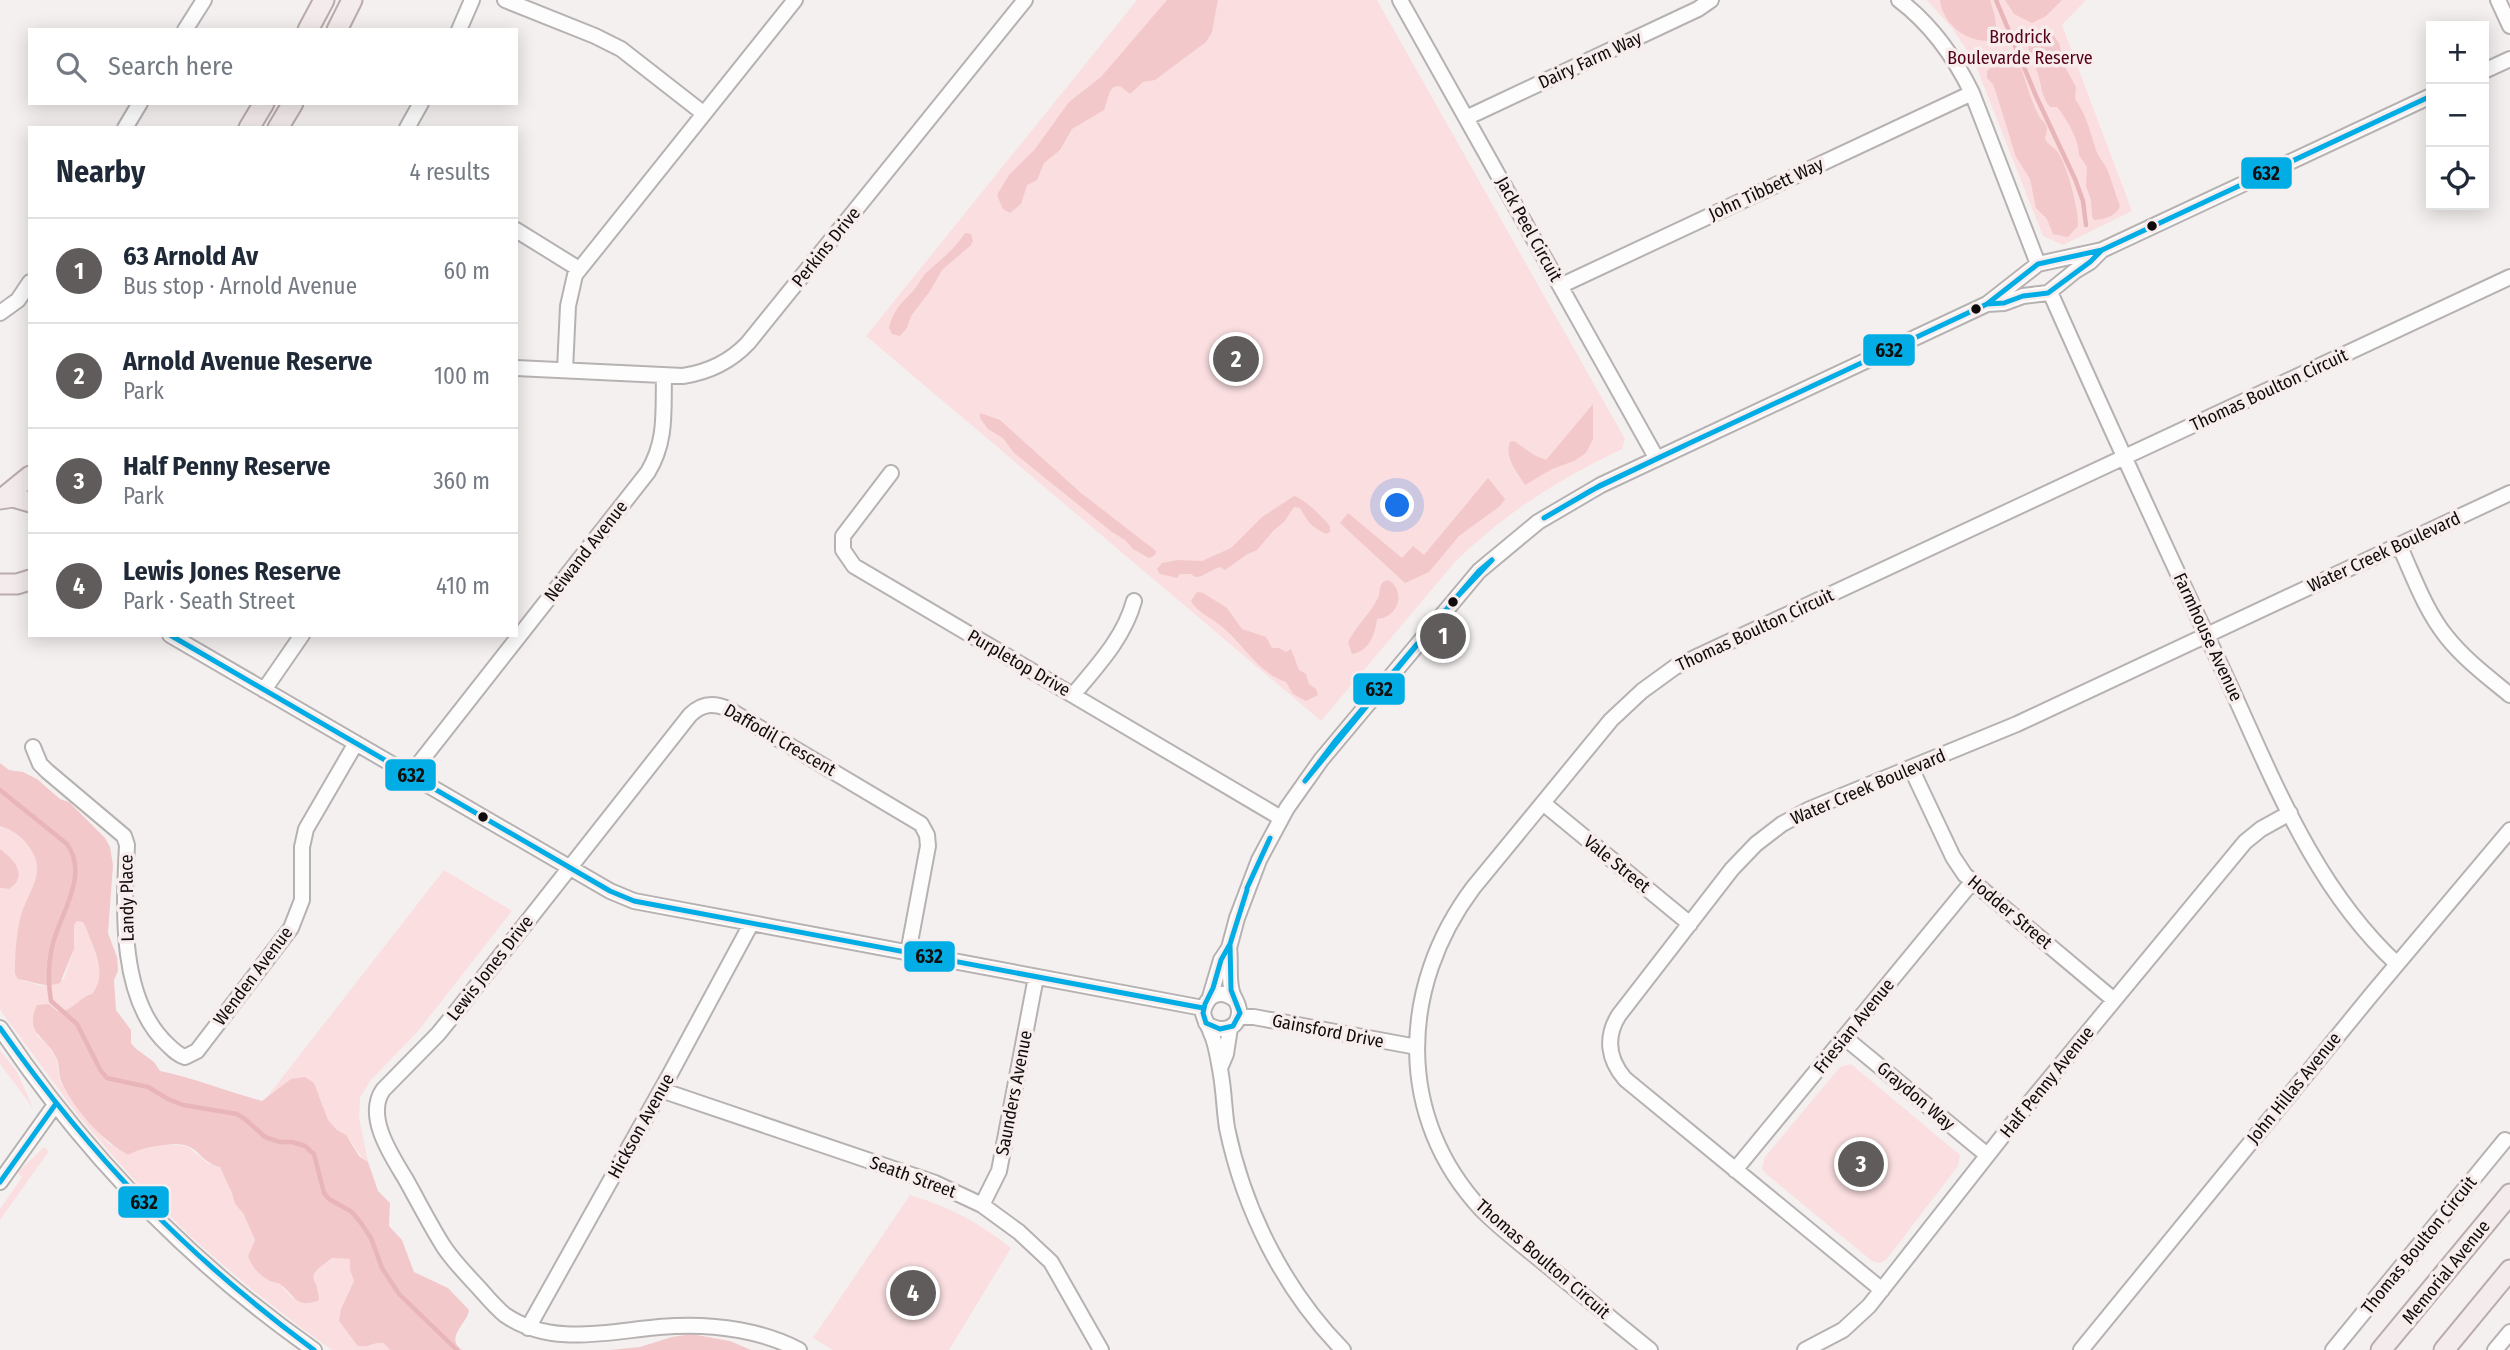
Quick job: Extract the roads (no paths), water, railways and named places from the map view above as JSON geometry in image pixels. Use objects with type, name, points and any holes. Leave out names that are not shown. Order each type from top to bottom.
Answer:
[{"type":"main road","points":[[310,28],[324,0]]},
{"type":"main road","points":[[338,28],[352,0]]},
{"type":"main road","points":[[250,126],[263,105]]},
{"type":"main road","points":[[279,126],[292,105]]},
{"type":"main road","points":[[1,498],[28,478]]},
{"type":"main road","points":[[1,498],[13,497],[28,501]]},
{"type":"main road","name":"Memorial Avenue","points":[[2381,1350],[2510,1194]]},
{"type":"main road","points":[[2444,1350],[2510,1270]]},
{"type":"street","points":[[186,28],[204,0]]},
{"type":"street","points":[[460,28],[472,0]]},
{"type":"street","points":[[505,0],[621,49],[703,113]]},
{"type":"street","points":[[565,370],[568,306],[572,282],[579,269],[795,0]]},
{"type":"street","name":"Perkins Drive","points":[[518,368],[683,376],[710,370],[731,359],[748,343],[1024,0]]},
{"type":"street","name":"Jack Peel Circuit","points":[[1400,0],[1657,459]]},
{"type":"street","name":"Dairy Farm Way","points":[[1466,118],[1712,0]]},
{"type":"street","points":[[1899,0],[1942,42],[1960,70],[1972,93],[2038,265]]},
{"type":"street","points":[[2498,0],[2510,26]]},
{"type":"street","points":[[2489,69],[2510,59]]},
{"type":"street","name":"John Tibbett Way","points":[[1560,286],[1972,93]]},
{"type":"street","points":[[1343,1350],[1299,1297],[1266,1241],[1254,1213],[1240,1176],[1227,1127],[1220,1068],[1212,1034],[1206,1023],[1207,1002],[1221,960],[1229,948],[1247,888],[1281,818],[1321,760],[1479,571],[1550,514],[1601,485],[1987,304],[2038,265],[2084,252],[2102,250],[2426,98]]},
{"type":"street","points":[[126,126],[139,105]]},
{"type":"street","points":[[408,126],[420,105]]},
{"type":"street","points":[[518,231],[579,269]]},
{"type":"street","points":[[1987,304],[2004,303],[2050,290],[2090,262],[2102,250]]},
{"type":"street","points":[[2038,265],[2029,276],[2031,286],[2050,290]]},
{"type":"street","points":[[2038,265],[2057,270],[2060,279],[2050,290]]},
{"type":"street","name":"Thomas Boulton Circuit","points":[[1650,1350],[1497,1224],[1468,1193],[1445,1157],[1428,1117],[1419,1075],[1417,1047],[1423,987],[1448,925],[1473,888],[1626,705],[1675,667],[2510,276]]},
{"type":"street","points":[[0,313],[18,300],[28,285]]},
{"type":"street","name":"Farmhouse Avenue","points":[[2050,290],[2124,457],[2309,852],[2336,895],[2370,937],[2397,964]]},
{"type":"street","name":"Neiwand Avenue","points":[[410,775],[648,472],[656,459],[663,434],[664,376]]},
{"type":"street","name":"Purpletop Drive","points":[[891,473],[843,536],[843,550],[849,562],[1281,818]]},
{"type":"street","name":"Water Creek Boulevard","points":[[1882,1290],[1625,1079],[1611,1056],[1610,1039],[1615,1022],[1690,924],[1744,856],[1769,833],[1810,809],[2017,724],[2510,493]]},
{"type":"street","points":[[2399,545],[2431,614],[2446,636],[2473,664],[2510,695]]},
{"type":"street","points":[[1073,695],[1118,638],[1134,601]]},
{"type":"street","points":[[173,637],[610,891],[635,901],[1036,977],[1207,1002],[1223,994],[1234,999]]},
{"type":"street","points":[[264,690],[301,637]]},
{"type":"street","name":"Daffodil Crescent","points":[[570,867],[690,715],[702,706],[722,706],[921,824],[927,835],[928,846],[908,953]]},
{"type":"street","name":"Wenden Avenue","points":[[197,1051],[291,928],[302,900],[302,847],[306,829],[356,743]]},
{"type":"street","name":"Landy Place","points":[[33,747],[40,764],[47,771],[124,836],[127,845],[126,938],[140,1005],[154,1031],[177,1053],[185,1057],[197,1051]]},
{"type":"street","name":"Hodder Street","points":[[1911,768],[1953,857],[1972,882],[2115,1000]]},
{"type":"street","name":"Vale Street","points":[[1543,803],[1690,924]]},
{"type":"street","name":"Half Penny Avenue","points":[[1805,1350],[1829,1339],[1852,1323],[1882,1290],[1987,1155],[2245,842],[2261,829],[2290,813]]},
{"type":"street","name":"John Hillas Avenue","points":[[2081,1350],[2510,830]]},
{"type":"street","name":"Lewis Jones Drive","points":[[528,1328],[497,1309],[451,1256],[393,1158],[377,1117],[377,1100],[383,1090],[460,1007],[570,867]]},
{"type":"street","name":"Friesian Avenue","points":[[1735,1170],[1972,882]]},
{"type":"street","name":"Hickson Avenue","points":[[528,1328],[751,924]]},
{"type":"street","points":[[1220,1068],[1239,1007],[1230,983],[1229,948]]},
{"type":"street","name":"Saunders Avenue","points":[[982,1205],[999,1171],[1036,977]]},
{"type":"street","name":"Gainsford Drive","points":[[1234,1022],[1254,1017],[1417,1047]]},
{"type":"street","points":[[1206,1023],[1217,1030],[1234,1022]]},
{"type":"street","points":[[0,1028],[54,1105],[117,1177],[184,1245],[253,1305],[314,1350]]},
{"type":"street","name":"Graydon Way","points":[[1844,1037],[1987,1155]]},
{"type":"street","name":"Seath Street","points":[[661,1090],[935,1183],[982,1205],[1019,1232],[1051,1262],[1101,1350]]},
{"type":"street","points":[[0,1182],[54,1105]]},
{"type":"street","name":"Thomas Boulton Circuit","points":[[2333,1350],[2505,1140]]},
{"type":"street","points":[[528,1328],[577,1336],[674,1326],[714,1328],[771,1337],[799,1350]]},
{"type":"street","points":[[2496,1350],[2510,1332]]},
{"type":"waterway","points":[[1996,0],[2036,96],[2075,179],[2083,201],[2086,225]]},
{"type":"waterway","points":[[0,790],[67,844],[73,856],[74,882],[51,954],[50,994],[51,1001],[77,1024],[101,1071],[107,1078],[148,1087],[183,1105],[237,1114],[265,1137],[305,1146],[314,1154],[324,1193],[329,1199],[352,1212],[361,1223],[371,1238],[382,1268],[399,1294],[457,1350]]},
{"type":"place","name":"Arnold Avenue Reserve","points":[[1236,359]]},
{"type":"place","name":"63 Arnold Av","points":[[1443,636]]},
{"type":"place","name":"Half Penny Reserve","points":[[1861,1164]]},
{"type":"place","name":"Lewis Jones Reserve","points":[[913,1293]]},
{"type":"park label","name":"Brodrick Boulevarde Reserve","points":[[2020,47]]}]
